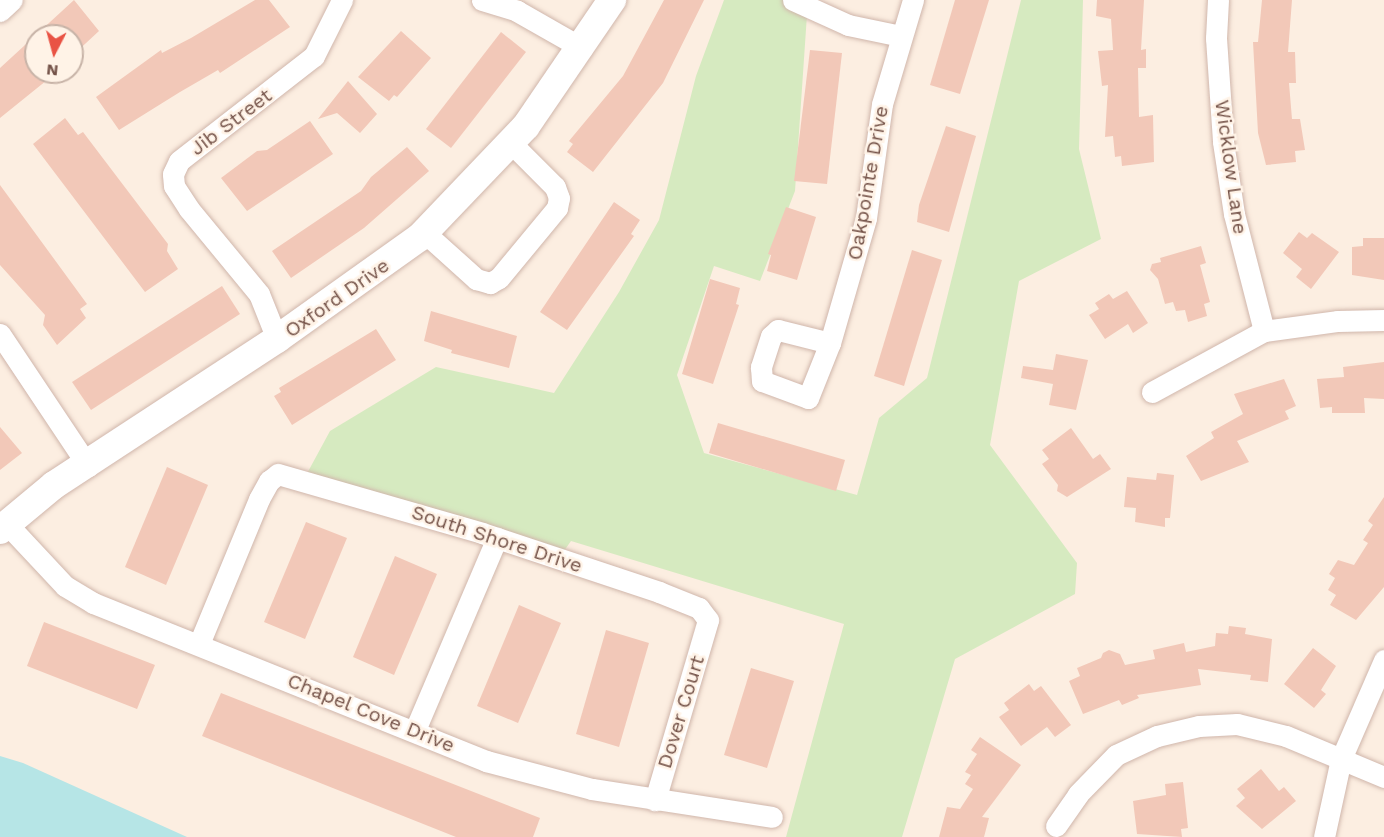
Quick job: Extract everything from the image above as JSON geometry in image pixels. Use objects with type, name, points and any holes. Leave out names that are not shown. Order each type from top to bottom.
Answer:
[{"type":"street","points":[[0,11],[12,0]]},
{"type":"street","name":"Jib Street","points":[[278,339],[259,294],[189,209],[174,186],[173,174],[178,161],[314,56],[342,0]]},
{"type":"street","points":[[482,0],[517,11],[582,48]]},
{"type":"street","name":"Oxford Drive","points":[[3,527],[54,485],[88,466],[368,278],[425,233],[511,143],[582,48],[612,0]]},
{"type":"street","points":[[793,0],[848,25],[901,36]]},
{"type":"street","name":"Oakpointe Drive","points":[[830,343],[778,330],[771,336],[761,367],[762,381],[808,398],[830,343],[866,218],[882,104],[913,0]]},
{"type":"street","name":"Wicklow Lane","points":[[1218,0],[1216,38],[1223,142],[1234,214],[1264,331]]},
{"type":"street","points":[[425,233],[476,279],[490,283],[499,278],[557,207],[559,198],[555,187],[511,143]]},
{"type":"street","points":[[1152,392],[1264,331],[1338,321],[1384,320]]},
{"type":"street","points":[[3,344],[88,466]]},
{"type":"street","name":"South Shore Drive","points":[[199,644],[259,500],[274,476],[291,475],[497,538],[678,598],[706,613],[708,624]]},
{"type":"street","name":"Chapel Cove Drive","points":[[3,527],[74,593],[510,769],[655,800],[772,817]]},
{"type":"street","points":[[415,730],[497,538]]},
{"type":"street","name":"Dover Court","points":[[655,800],[708,624]]},
{"type":"street","points":[[1324,837],[1341,759],[1384,660]]},
{"type":"street","points":[[1056,826],[1078,794],[1116,755],[1157,736],[1199,726],[1237,724],[1286,736],[1384,777]]},
{"type":"green space","points":[[724,0],[808,0],[795,191],[760,281],[714,266],[677,375],[704,453],[857,495],[879,418],[927,378],[1021,0],[1083,0],[1079,149],[1101,239],[1019,281],[990,445],[1077,563],[1075,594],[955,659],[902,837],[786,837],[844,624],[571,541],[559,558],[304,479],[330,431],[436,367],[554,393],[619,292],[659,220],[696,76]]},
{"type":"water","points":[[0,756],[23,763],[187,837],[0,837]]},
{"type":"building","points":[[74,0],[99,31],[84,45],[84,24],[48,24]]},
{"type":"building","points":[[255,0],[269,0],[290,27],[220,73],[218,70],[119,130],[96,97],[161,50],[162,53],[191,38]]},
{"type":"building","points":[[664,0],[704,0],[663,83],[593,172],[567,152],[573,144],[569,141],[623,76]]},
{"type":"building","points":[[955,0],[989,0],[960,94],[930,85]]},
{"type":"building","points":[[1097,0],[1144,0],[1141,50],[1146,49],[1146,68],[1138,68],[1139,117],[1153,115],[1154,162],[1122,166],[1121,156],[1115,157],[1113,136],[1105,137],[1108,85],[1102,86],[1098,51],[1113,50],[1111,19],[1096,16]]},
{"type":"building","points":[[1262,0],[1292,0],[1288,52],[1295,52],[1296,83],[1289,83],[1292,119],[1300,119],[1305,150],[1295,151],[1296,162],[1266,165],[1258,133],[1253,42],[1258,42]]},
{"type":"building","points":[[401,31],[431,58],[397,97],[394,95],[389,101],[358,77]]},
{"type":"building","points":[[501,32],[526,52],[451,148],[426,129]]},
{"type":"building","points":[[24,46],[24,84],[42,84],[0,118],[0,68]]},
{"type":"building","points":[[810,50],[842,53],[827,184],[794,181]]},
{"type":"building","points":[[348,81],[377,114],[360,133],[337,113],[318,119]]},
{"type":"building","points":[[65,118],[78,135],[83,132],[168,244],[167,251],[178,269],[145,292],[33,144]]},
{"type":"building","points":[[310,121],[333,154],[247,211],[221,178],[257,151],[267,150]]},
{"type":"building","points":[[946,126],[976,136],[949,232],[917,222],[919,205]]},
{"type":"building","points":[[407,147],[429,171],[364,228],[291,278],[272,251],[361,191],[371,177]]},
{"type":"building","points":[[0,185],[87,304],[80,309],[86,318],[57,345],[43,325],[45,315],[0,265]]},
{"type":"building","points":[[614,202],[640,220],[631,234],[634,236],[567,330],[540,312]]},
{"type":"building","points":[[786,207],[816,217],[797,280],[767,271],[771,255],[768,254]]},
{"type":"building","points":[[1299,232],[1307,238],[1312,233],[1339,252],[1311,289],[1296,277],[1302,269],[1283,253]]},
{"type":"building","points":[[1363,238],[1384,238],[1384,280],[1352,275],[1352,247],[1363,246]]},
{"type":"building","points":[[1201,246],[1206,263],[1200,265],[1210,302],[1204,304],[1207,316],[1188,322],[1185,310],[1176,311],[1173,302],[1165,304],[1158,279],[1150,270],[1152,264],[1161,262],[1160,258]]},
{"type":"building","points":[[912,250],[942,260],[904,386],[874,376]]},
{"type":"building","points":[[710,279],[740,288],[736,304],[739,305],[713,384],[682,374]]},
{"type":"building","points":[[222,286],[240,314],[91,410],[72,382]]},
{"type":"building","points":[[1127,291],[1148,323],[1133,333],[1128,324],[1105,339],[1089,315],[1099,309],[1095,303],[1109,294],[1113,299]]},
{"type":"building","points":[[431,311],[517,336],[509,368],[451,353],[452,350],[424,341]]},
{"type":"building","points":[[376,329],[396,360],[292,425],[274,396],[281,392],[279,388]]},
{"type":"building","points":[[1056,354],[1088,360],[1076,410],[1049,405],[1053,384],[1021,378],[1023,366],[1053,370]]},
{"type":"building","points":[[1384,362],[1384,399],[1364,398],[1365,413],[1332,413],[1332,407],[1320,408],[1317,379],[1344,377],[1343,367]]},
{"type":"building","points":[[1284,379],[1296,406],[1285,411],[1289,419],[1237,441],[1249,462],[1201,481],[1186,456],[1214,438],[1211,432],[1243,414],[1234,394]]},
{"type":"building","points":[[718,423],[845,460],[836,491],[709,453]]},
{"type":"building","points":[[0,427],[22,453],[0,470]]},
{"type":"building","points":[[1071,428],[1093,459],[1100,454],[1111,469],[1067,497],[1057,491],[1058,485],[1042,464],[1049,459],[1042,450]]},
{"type":"building","points":[[167,467],[208,485],[166,585],[125,567]]},
{"type":"building","points":[[1157,473],[1174,475],[1170,518],[1165,518],[1165,527],[1135,522],[1136,508],[1124,507],[1127,477],[1156,480]]},
{"type":"building","points":[[1384,497],[1384,587],[1356,620],[1330,605],[1336,595],[1328,590],[1335,578],[1329,574],[1338,560],[1354,565],[1368,543],[1363,540],[1373,525],[1368,521]]},
{"type":"building","points":[[306,522],[347,538],[305,639],[264,622]]},
{"type":"building","points":[[395,556],[437,574],[394,675],[353,657]]},
{"type":"building","points":[[519,605],[561,623],[518,723],[477,706]]},
{"type":"building","points":[[44,622],[155,665],[137,709],[27,666]]},
{"type":"building","points":[[1229,626],[1246,628],[1245,634],[1272,639],[1268,682],[1250,680],[1251,675],[1198,669],[1201,685],[1137,695],[1139,698],[1122,705],[1119,700],[1083,714],[1069,681],[1080,676],[1077,668],[1101,658],[1103,653],[1109,650],[1120,654],[1125,665],[1155,659],[1153,650],[1184,643],[1186,652],[1215,646],[1216,633],[1228,634]]},
{"type":"building","points":[[606,630],[649,643],[619,747],[576,734]]},
{"type":"building","points":[[1313,648],[1336,666],[1321,690],[1326,694],[1314,708],[1284,684]]},
{"type":"building","points":[[751,668],[794,681],[767,768],[724,755]]},
{"type":"building","points":[[1029,684],[1034,691],[1041,686],[1071,725],[1055,737],[1047,727],[1021,746],[999,717],[1009,710],[1004,703]]},
{"type":"building","points":[[221,693],[540,818],[533,837],[456,837],[202,736]]},
{"type":"building","points":[[980,737],[1021,765],[982,817],[989,818],[984,837],[939,837],[947,807],[960,809],[973,789],[965,784],[971,775],[965,772],[977,754],[971,750]]},
{"type":"building","points":[[1261,769],[1279,791],[1284,787],[1296,801],[1262,829],[1236,806],[1245,798],[1237,789]]},
{"type":"building","points":[[1183,782],[1188,828],[1181,829],[1182,837],[1137,834],[1133,801],[1166,795],[1165,784]]}]
